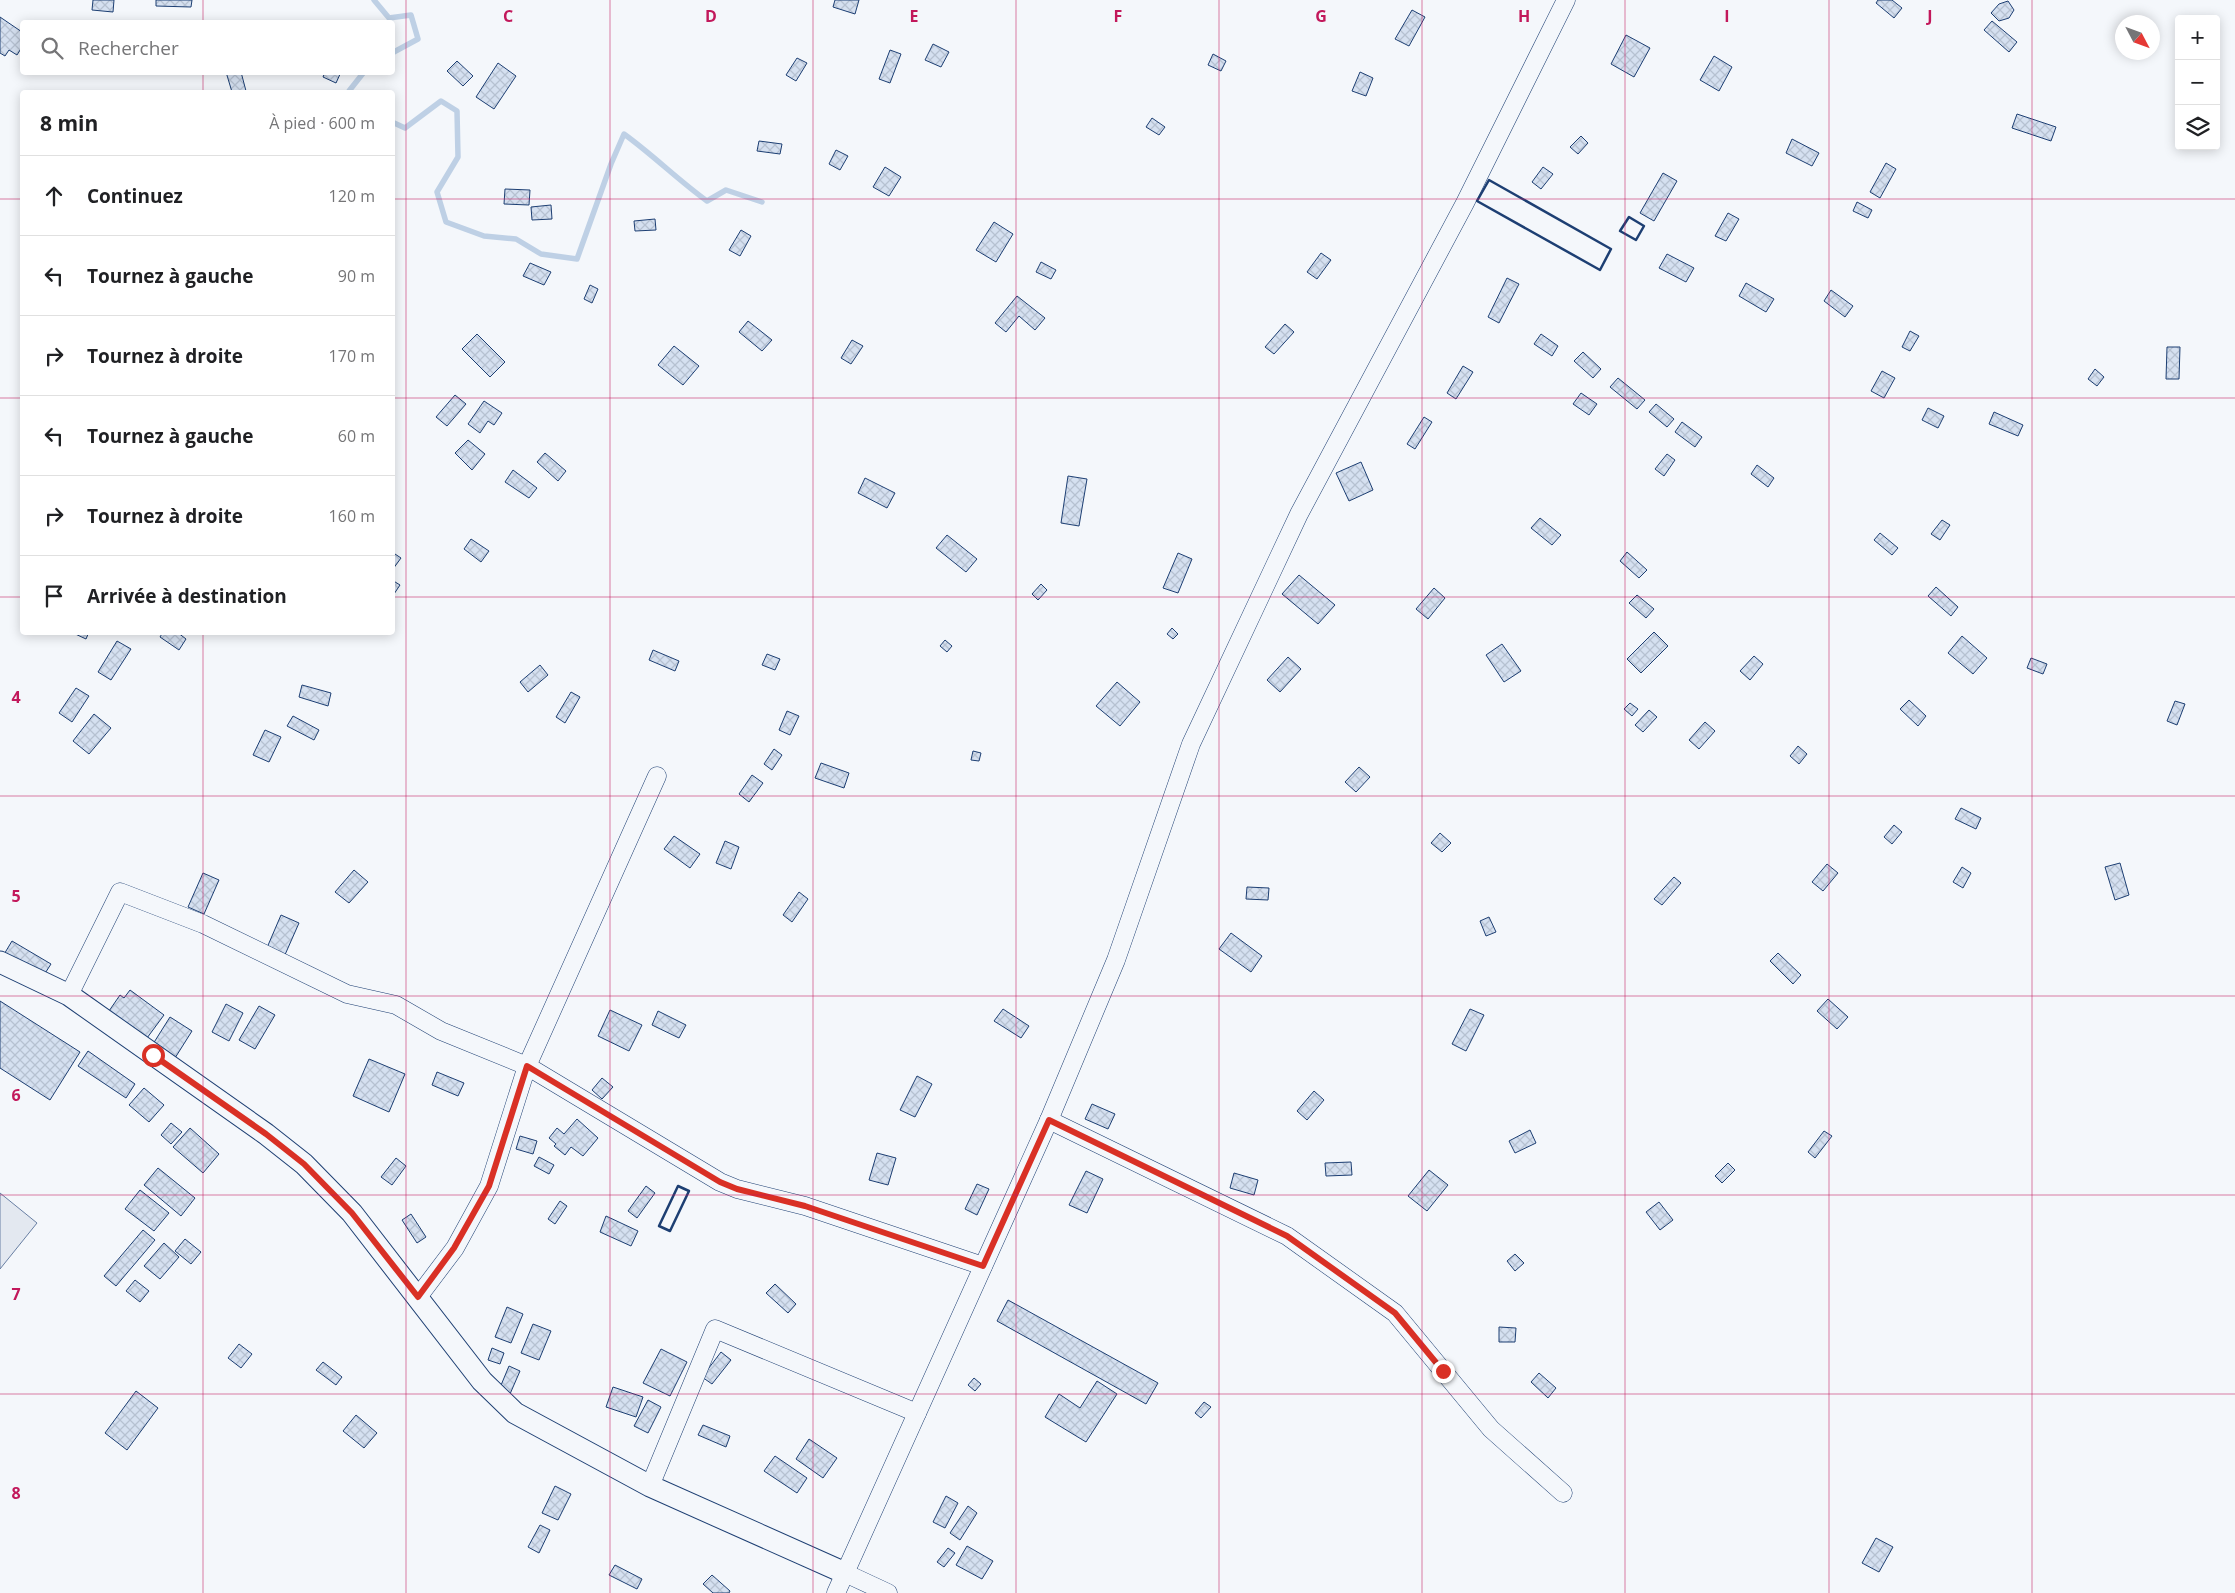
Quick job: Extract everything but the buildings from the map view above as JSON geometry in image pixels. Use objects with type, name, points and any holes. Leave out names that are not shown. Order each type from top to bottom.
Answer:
[{"type":"street","points":[[836,1593],[1049,1120],[1116,960],[1191,744],[1299,514],[1466,203],[1566,0]]},
{"type":"street","points":[[418,1297],[454,1248],[489,1186],[527,1066],[657,776]]},
{"type":"street","points":[[68,995],[120,892],[203,924],[347,994],[396,1005],[441,1030],[527,1066],[720,1182],[737,1189],[805,1206],[983,1266]]},
{"type":"street","points":[[0,962],[68,995],[292,1153],[352,1213],[482,1381],[515,1412],[650,1486],[888,1593]]},
{"type":"street","points":[[1049,1120],[1287,1236],[1395,1313],[1491,1429],[1563,1493]]},
{"type":"street","points":[[650,1486],[715,1329],[917,1413]]},
{"type":"shaded area","points":[[0,1193],[37,1223],[0,1269]]},
{"type":"waterway","points":[[374,0],[389,18],[411,15],[418,39],[395,51]]},
{"type":"waterway","points":[[350,90],[362,75]]},
{"type":"waterway","points":[[395,123],[405,128],[441,101],[457,111],[458,157],[437,192],[446,222],[484,236],[516,239],[541,254],[577,259],[611,164],[624,134],[707,201],[726,190],[762,202]]},
{"type":"wall","points":[[1489,180],[1611,249],[1600,270],[1477,201],[1489,180]]},
{"type":"wall","points":[[1629,217],[1644,226],[1636,240],[1620,231],[1629,217]]},
{"type":"wall","points":[[678,1186],[689,1191],[670,1231],[659,1226],[678,1186]]},
{"type":"route","points":[[153,1055],[292,1153],[352,1213],[418,1297],[454,1248],[489,1186],[527,1066],[720,1182],[737,1189],[805,1206],[983,1266],[1049,1120],[1287,1236],[1395,1313],[1443,1371]]}]
